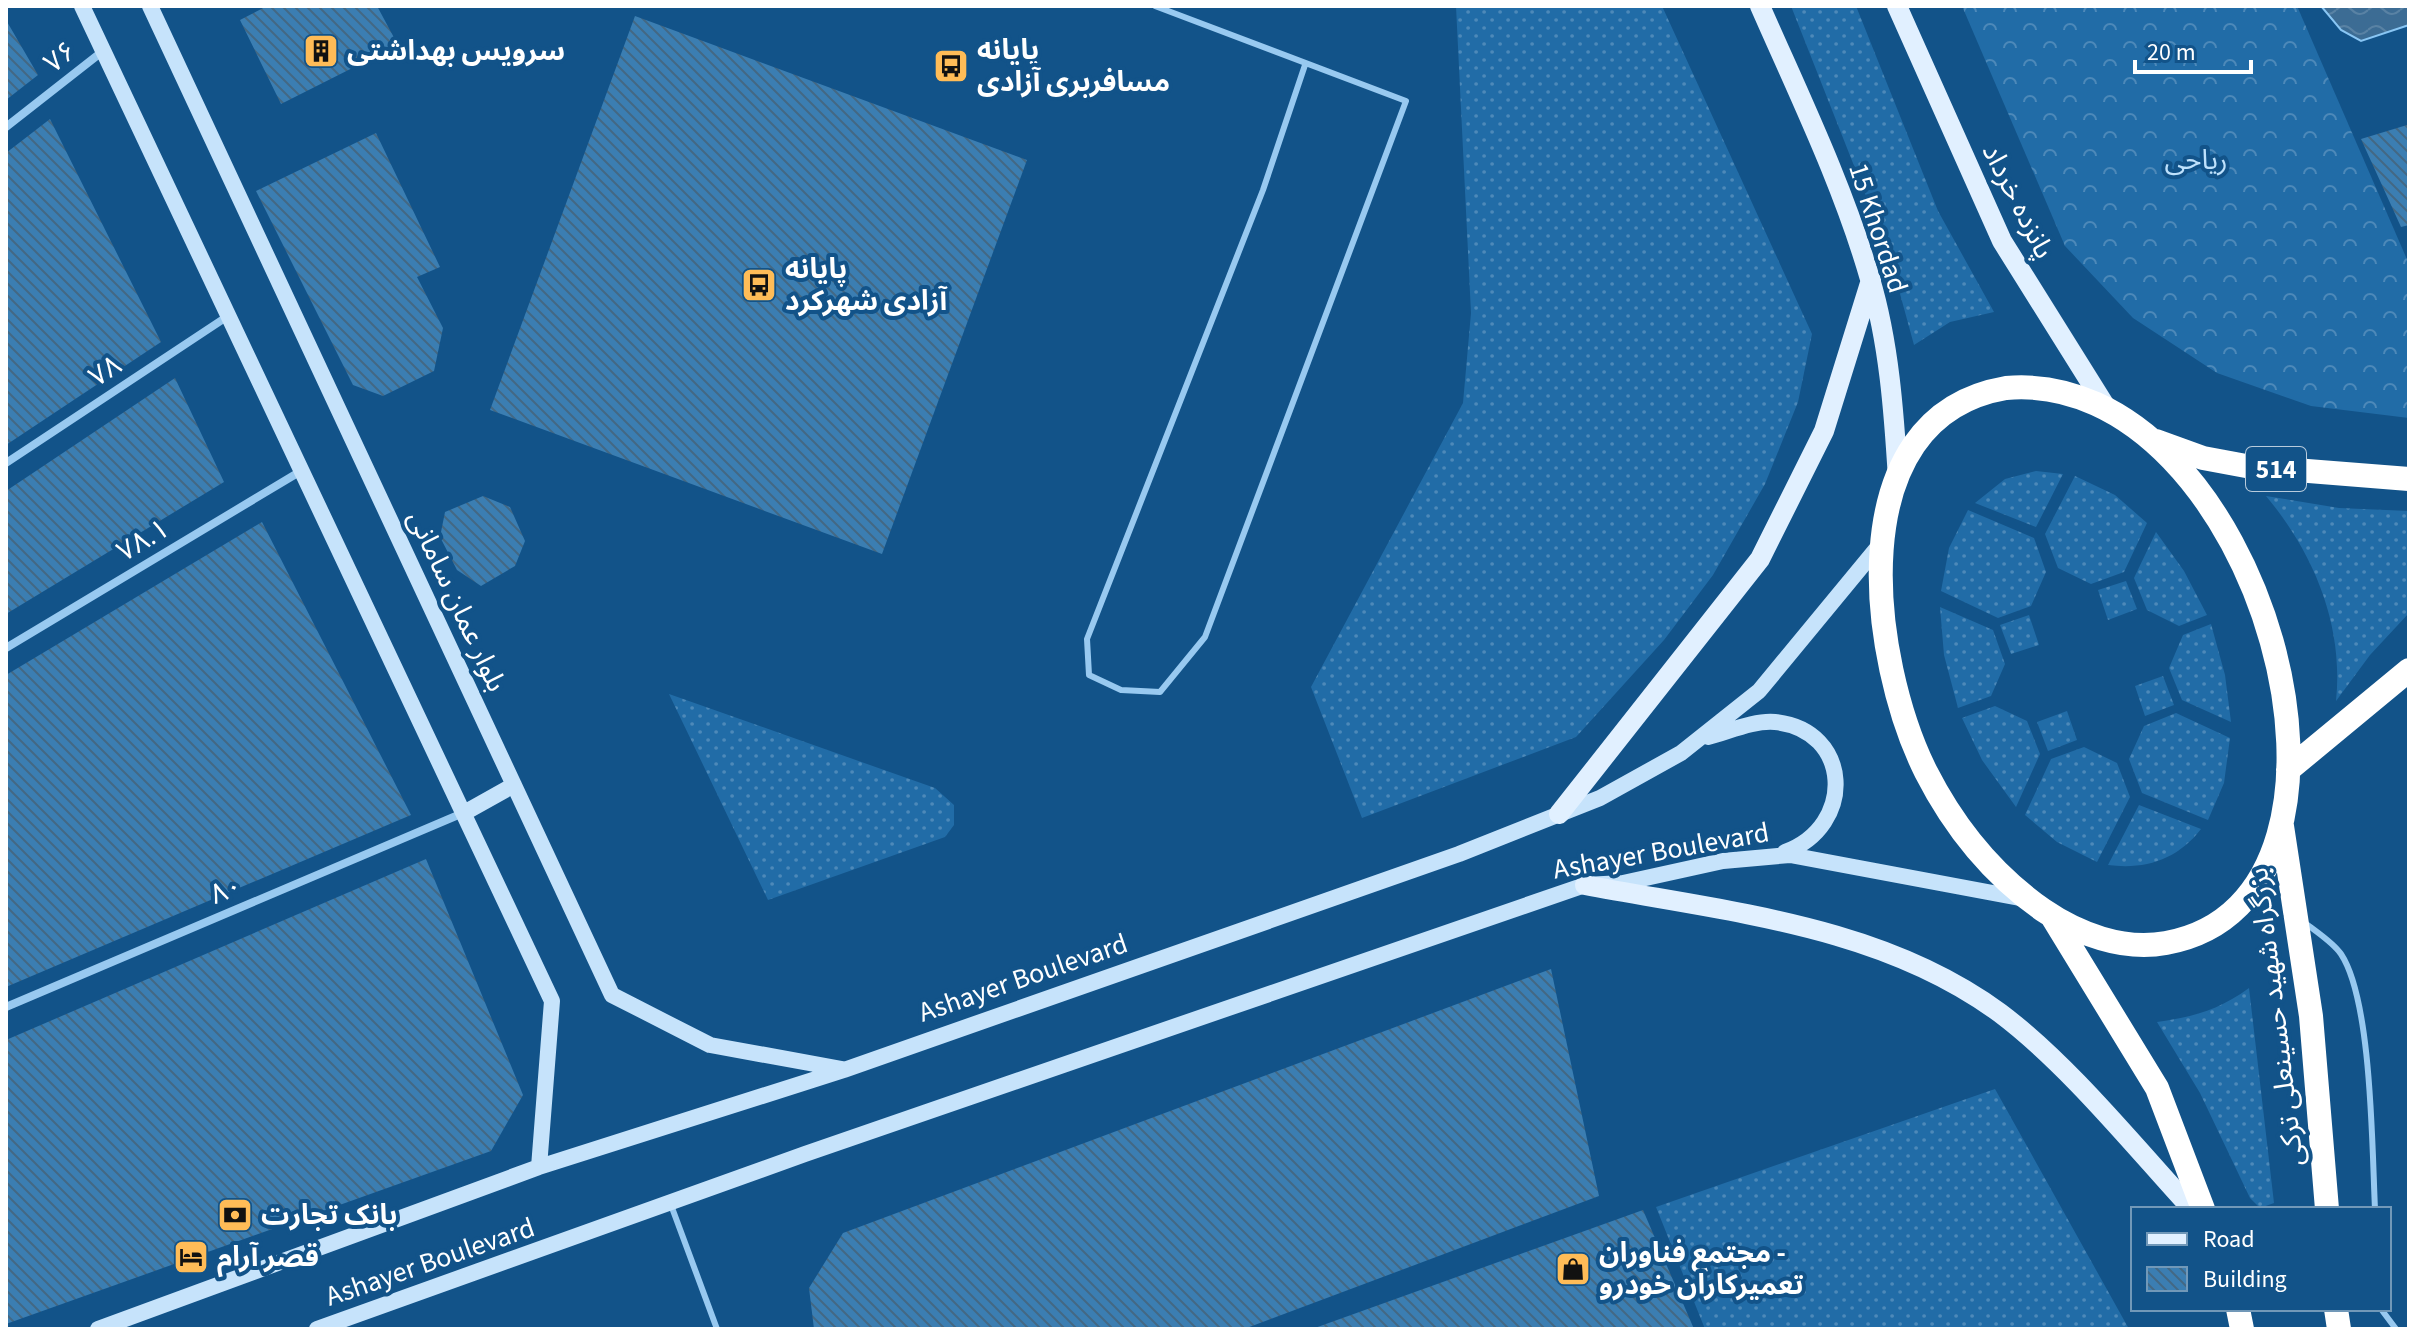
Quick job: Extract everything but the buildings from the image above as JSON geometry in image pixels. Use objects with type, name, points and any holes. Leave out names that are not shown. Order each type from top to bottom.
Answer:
[{"type":"highway","points":[[2021,387],[2045,388],[2076,396],[2109,412],[2148,438],[2185,475],[2218,518],[2259,598],[2283,685],[2288,770],[2281,818],[2266,861],[2250,890],[2223,918],[2198,934],[2162,944],[2123,943],[2100,938],[2052,916],[2028,900],[1998,873],[1963,832],[1913,744],[1895,691],[1885,647],[1879,593],[1882,542],[1898,479],[1929,430],[1952,409],[1984,393],[2021,387]]},
{"type":"highway","name":"514","points":[[2148,438],[2203,458],[2246,466],[2409,479]]},
{"type":"highway","points":[[2288,770],[2409,670]]},
{"type":"highway","name":"بزرگراه شهید حسینعلی ترکی","points":[[2281,818],[2311,1016],[2327,1207]]},
{"type":"highway","points":[[2052,916],[2157,1088],[2202,1207]]},
{"type":"main road","points":[[82,6],[552,1001],[539,1167]]},
{"type":"main road","name":"بلوار عمان سامانی","points":[[150,6],[612,995],[710,1045],[844,1070]]},
{"type":"main road","name":"15 Khordad","points":[[1760,6],[1811,122],[1871,280],[1893,406],[1898,479]]},
{"type":"main road","name":"پانزده خرداد","points":[[1897,6],[2002,241],[2109,412]]},
{"type":"main road","points":[[1559,814],[1760,559],[1824,431],[1871,280]]},
{"type":"main road","name":"Ashayer Boulevard","points":[[98,1329],[539,1167],[844,1070],[1459,854],[1600,798],[1700,740],[1759,691],[1882,542]]},
{"type":"main road","points":[[1700,740],[1771,722],[1793,726],[1812,736],[1826,752],[1835,772],[1837,794],[1831,815],[1818,833],[1800,846],[1776,855]]},
{"type":"main road","points":[[464,813],[514,785]]},
{"type":"main road","name":"Ashayer Boulevard","points":[[317,1329],[805,1154],[1585,885],[1623,883],[1723,861],[1776,855],[1811,856],[2028,900]]},
{"type":"main road","points":[[1585,885],[1818,929],[1907,959],[2000,1013],[2083,1089],[2190,1207]]},
{"type":"street","name":"۷۶","points":[[6,127],[103,51]]},
{"type":"street","name":"۷۸","points":[[6,463],[228,315]]},
{"type":"street","name":"۷۸.۱","points":[[6,648],[302,470]]},
{"type":"street","name":"۸۰","points":[[6,1007],[464,813]]},
{"type":"lane","points":[[1155,6],[1406,101],[1205,637],[1160,692],[1121,690],[1089,675],[1087,639],[1263,190],[1305,65]]},
{"type":"lane","points":[[1176,14],[1179,6]]},
{"type":"lane","points":[[2296,915],[2340,953],[2354,984],[2366,1061],[2375,1207]]},
{"type":"lane","points":[[670,1204],[717,1329]]},
{"type":"lane","points":[[2382,1311],[2396,1329]]},
{"type":"green space","points":[[1456,6],[1662,6],[1812,334],[1798,402],[1765,484],[1713,575],[1664,640],[1576,737],[1362,818],[1311,687],[1463,403],[1471,313]]},
{"type":"green space","points":[[1791,6],[1856,6],[1938,211],[1994,312],[1950,322],[1914,345],[1890,257]]},
{"type":"green space","name":"ریاحی","points":[[1962,6],[2297,6],[2409,264],[2409,418],[2311,406],[2217,373],[2133,318],[2065,246]]},
{"type":"green space","points":[[2036,471],[2063,474],[2036,527],[1975,503],[2005,479]]},
{"type":"green space","points":[[2075,476],[2115,495],[2147,523],[2124,572],[2091,584],[2058,568],[2045,534]]},
{"type":"green space","points":[[2266,496],[2339,508],[2409,511],[2409,613],[2370,655],[2336,701],[2335,645],[2322,592],[2298,542]]},
{"type":"green space","points":[[1968,510],[2034,538],[2046,572],[2031,606],[1998,618],[1941,591],[1949,548]]},
{"type":"green space","points":[[2156,532],[2184,571],[2207,615],[2179,626],[2147,610],[2134,578]]},
{"type":"green space","points":[[2126,581],[2137,609],[2108,620],[2098,590]]},
{"type":"green space","points":[[1940,607],[1993,630],[2005,664],[1991,696],[1958,708],[1944,655]]},
{"type":"green space","points":[[2029,615],[2039,645],[2011,654],[2000,625]]},
{"type":"green space","points":[[2211,624],[2225,675],[2231,722],[2182,700],[2169,668],[2183,635]]},
{"type":"green space","points":[[2163,676],[2174,705],[2145,716],[2135,686]]},
{"type":"green space","points":[[669,694],[935,788],[954,805],[954,825],[945,837],[768,900]]},
{"type":"green space","points":[[1995,706],[2027,721],[2040,754],[2016,807],[1982,760],[1962,718]]},
{"type":"green space","points":[[2067,711],[2077,740],[2048,751],[2037,722]]},
{"type":"green space","points":[[2176,713],[2230,738],[2224,783],[2208,820],[2142,793],[2129,759],[2144,726]]},
{"type":"green space","points":[[2084,747],[2117,763],[2130,797],[2097,862],[2057,842],[2025,815],[2051,759]]},
{"type":"green space","points":[[2139,805],[2201,829],[2182,848],[2160,860],[2135,866],[2108,865]]},
{"type":"green space","points":[[2249,988],[2274,1203],[2263,1207],[2250,1198],[2200,1093],[2157,1022],[2182,1018],[2227,1002]]},
{"type":"green space","points":[[1995,1089],[2129,1329],[1705,1329],[1656,1207]]},
{"type":"water","points":[[2321,6],[2409,6],[2409,25],[2361,41],[2341,30]]},
{"type":"place","name":"سرویس بهداشتی","points":[[321,51]]},
{"type":"place","name":"پایانه مسافربری آزادی","points":[[951,66]]},
{"type":"place","name":"پایانه آزادی شهرکرد","points":[[759,285]]},
{"type":"place","name":"بانک تجارت","points":[[235,1215]]},
{"type":"place","name":"قصر آرام","points":[[191,1257]]},
{"type":"place","name":"مجتمع فناوران - تعمیرکاران خودرو","points":[[1573,1269]]}]
